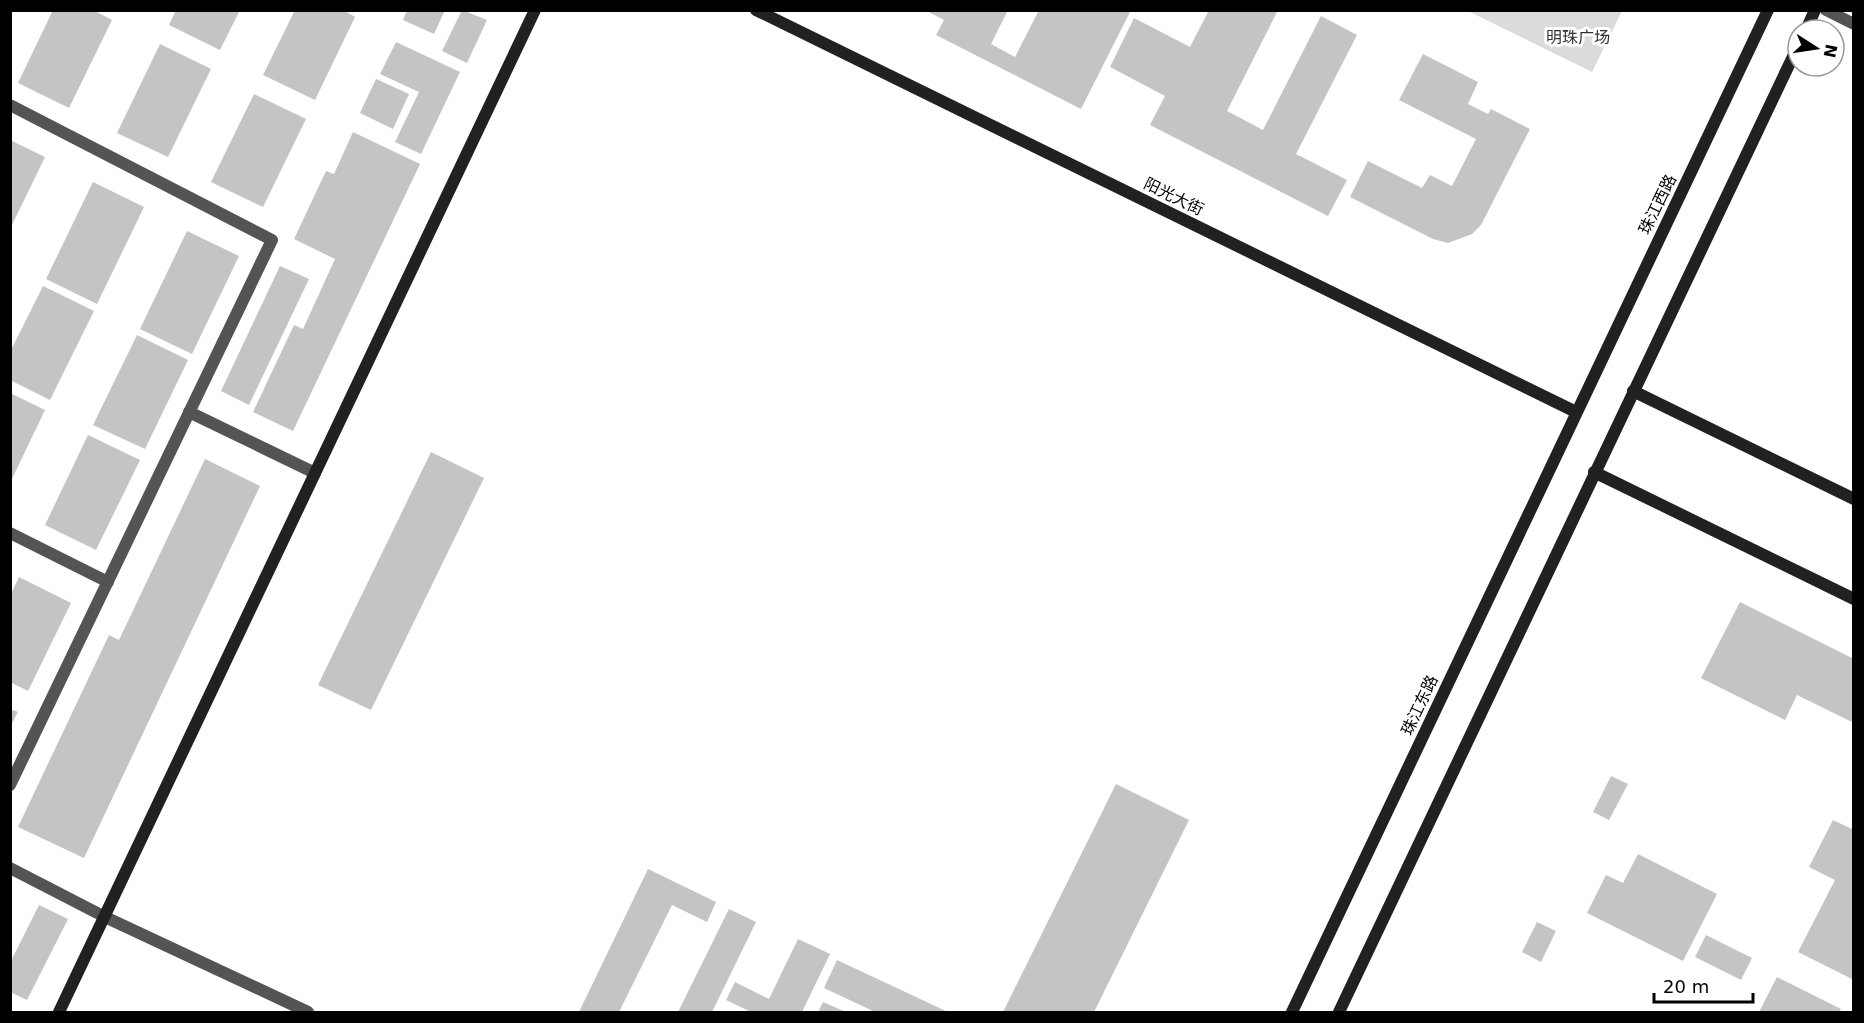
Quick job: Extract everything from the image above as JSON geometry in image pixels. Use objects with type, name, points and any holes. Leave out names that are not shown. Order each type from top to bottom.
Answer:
[{"type":"street","points":[[59,1012],[535,10]]},
{"type":"street","name":"阳光大街","points":[[756,10],[1576,412]]},
{"type":"street","name":"珠江西路","points":[[1576,412],[1768,10]]},
{"type":"street","points":[[1826,10],[1854,24]]},
{"type":"street","points":[[1339,1012],[1786,71]]},
{"type":"street","points":[[10,105],[272,240],[10,785]]},
{"type":"street","points":[[1633,391],[1854,499]]},
{"type":"street","points":[[189,412],[315,473]]},
{"type":"street","name":"珠江东路","points":[[1292,1012],[1576,412]]},
{"type":"street","points":[[1594,472],[1854,599]]},
{"type":"street","points":[[10,533],[108,582]]},
{"type":"street","points":[[10,868],[105,917],[308,1012]]},
{"type":"green space","name":"明珠广场","points":[[1468,11],[1622,11],[1592,72]]},
{"type":"building","points":[[53,10],[93,10],[112,20],[69,108],[18,83]]},
{"type":"building","points":[[176,10],[240,10],[220,50],[169,25]]},
{"type":"building","points":[[295,10],[343,10],[355,17],[315,100],[263,75]]},
{"type":"building","points":[[407,10],[445,10],[434,34],[403,20]]},
{"type":"building","points":[[462,10],[487,20],[467,63],[442,51]]},
{"type":"building","points":[[925,10],[1008,10],[991,44],[1015,57],[1039,10],[1131,10],[1081,109],[936,35],[944,20]]},
{"type":"building","points":[[1209,10],[1278,10],[1227,111],[1263,130],[1321,16],[1357,35],[1296,154],[1347,180],[1328,216],[1150,125],[1165,96],[1110,67],[1134,18],[1190,47]]},
{"type":"building","points":[[396,42],[460,72],[421,154],[395,142],[419,92],[380,74]]},
{"type":"building","points":[[160,44],[211,69],[168,157],[117,133]]},
{"type":"building","points":[[1423,54],[1478,82],[1468,104],[1488,114],[1491,109],[1530,129],[1481,225],[1472,234],[1448,243],[1433,239],[1350,197],[1368,161],[1422,188],[1430,175],[1452,186],[1476,139],[1399,100]]},
{"type":"building","points":[[376,79],[409,94],[393,129],[360,113]]},
{"type":"building","points":[[254,94],[306,119],[263,207],[211,182]]},
{"type":"building","points":[[353,132],[420,164],[293,431],[253,412],[294,325],[303,329],[335,259],[294,239],[326,171],[334,174]]},
{"type":"building","points":[[10,140],[45,157],[10,229]]},
{"type":"building","points":[[93,182],[144,207],[97,304],[46,279]]},
{"type":"building","points":[[187,231],[239,256],[192,354],[140,329]]},
{"type":"building","points":[[280,266],[309,279],[249,405],[221,391]]},
{"type":"building","points":[[43,286],[94,311],[50,400],[10,380],[10,352]]},
{"type":"building","points":[[137,335],[188,360],[145,449],[93,425]]},
{"type":"building","points":[[10,393],[45,410],[10,483]]},
{"type":"building","points":[[88,435],[140,460],[96,550],[45,525]]},
{"type":"building","points":[[431,452],[484,478],[371,710],[318,685]]},
{"type":"building","points":[[205,459],[260,486],[84,858],[18,827],[109,635],[119,640]]},
{"type":"building","points":[[19,577],[71,603],[28,691],[10,682],[10,596]]},
{"type":"building","points":[[1740,602],[1854,659],[1854,723],[1797,695],[1785,720],[1701,678]]},
{"type":"building","points":[[10,709],[18,712],[10,727]]},
{"type":"building","points":[[1611,776],[1628,784],[1609,820],[1593,812]]},
{"type":"building","points":[[1116,784],[1189,820],[1094,1012],[1003,1012]]},
{"type":"building","points":[[1833,820],[1854,830],[1854,980],[1798,952],[1835,880],[1809,867]]},
{"type":"building","points":[[1638,854],[1717,894],[1683,961],[1587,913],[1606,875],[1623,883]]},
{"type":"building","points":[[648,869],[716,902],[707,922],[672,905],[619,1012],[579,1012]]},
{"type":"building","points":[[39,905],[68,919],[27,1000],[10,992],[10,963]]},
{"type":"building","points":[[729,909],[756,922],[712,1012],[678,1012]]},
{"type":"building","points":[[1537,922],[1556,931],[1541,962],[1522,952]]},
{"type":"building","points":[[1706,935],[1752,958],[1741,980],[1695,957]]},
{"type":"building","points":[[798,939],[830,954],[802,1012],[751,1012],[726,1000],[735,982],[769,999]]},
{"type":"building","points":[[837,960],[948,1012],[875,1012],[824,988]]},
{"type":"building","points":[[1777,977],[1841,1009],[1839,1012],[1759,1012]]},
{"type":"building","points":[[823,1002],[846,1012],[818,1012]]}]
